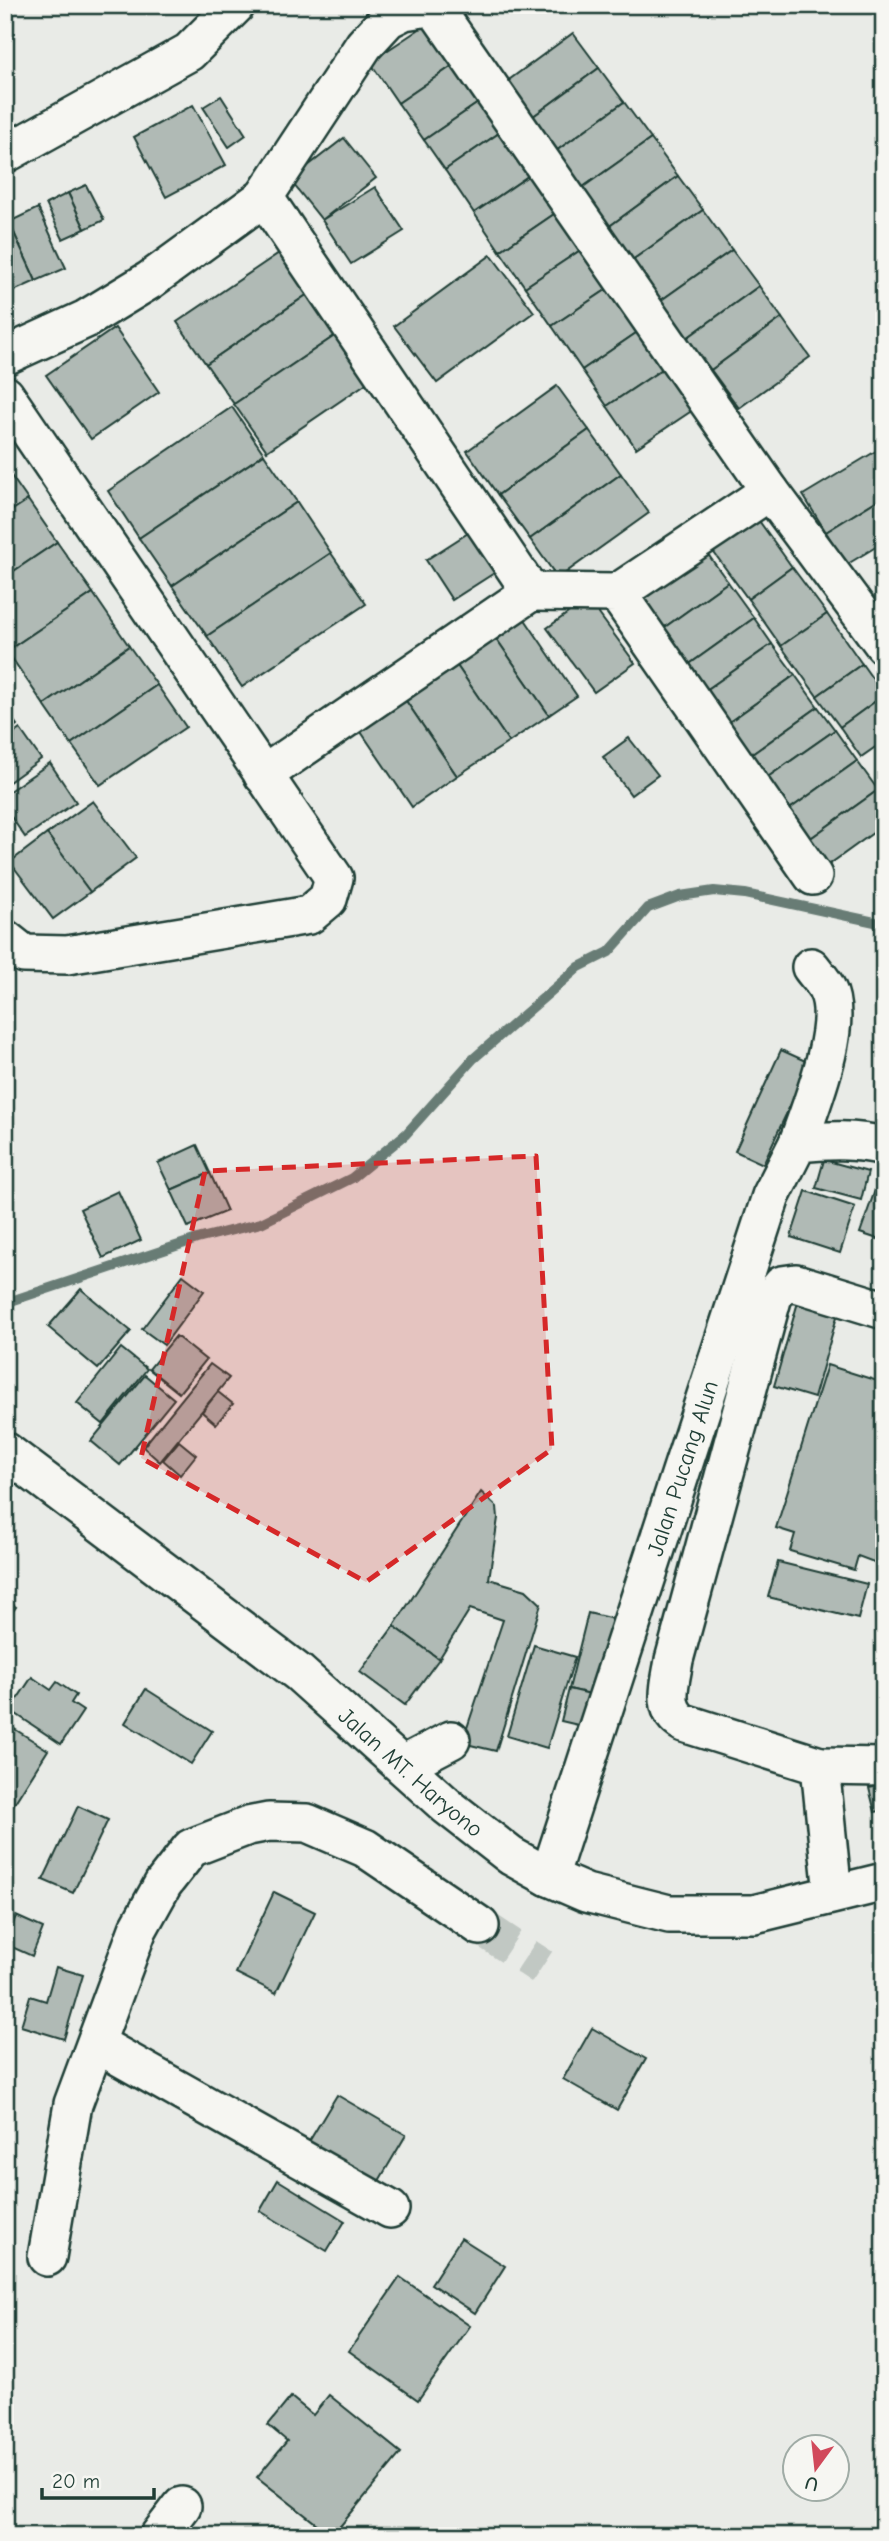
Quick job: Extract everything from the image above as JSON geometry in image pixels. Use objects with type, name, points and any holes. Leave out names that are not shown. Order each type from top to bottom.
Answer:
[{"type":"street","points":[[5,155],[189,52],[236,5]]},
{"type":"street","points":[[5,356],[86,319],[150,280],[264,197],[364,45],[388,19],[422,7],[434,9],[770,491],[884,645]]},
{"type":"street","points":[[264,197],[531,592]]},
{"type":"street","points":[[5,395],[334,878],[328,899],[321,908],[309,915],[67,955],[24,954],[5,939]]},
{"type":"street","points":[[263,775],[531,592],[617,593],[770,491]]},
{"type":"street","points":[[617,593],[813,876]]},
{"type":"street","name":"Jalan Pucang Alun","points":[[549,1877],[771,1196],[798,1143],[826,1051],[832,1014],[828,991],[811,967]]},
{"type":"street","points":[[798,1143],[862,1141],[884,1146]]},
{"type":"street","points":[[884,1310],[796,1283],[782,1285],[773,1296],[674,1660],[668,1696],[676,1719],[684,1723],[820,1766],[884,1767]]},
{"type":"street","name":"Jalan MT. Haryono","points":[[5,1451],[299,1673],[405,1764],[447,1805],[511,1856],[549,1877],[586,1893],[669,1914],[754,1914],[884,1882]]},
{"type":"street","points":[[405,1764],[451,1740]]},
{"type":"street","points":[[820,1766],[833,1894]]},
{"type":"street","points":[[47,2257],[73,2104],[138,1928],[177,1861],[191,1848],[248,1826],[269,1822],[307,1823],[346,1838],[480,1926]]},
{"type":"street","points":[[97,2044],[390,2209]]},
{"type":"street","points":[[159,2536],[182,2506]]},
{"type":"highlighted area","points":[[536,1156],[552,1449],[366,1582],[141,1458],[205,1171]]},
{"type":"building","points":[[430,22],[458,62],[398,103],[370,62]]},
{"type":"building","points":[[573,33],[599,68],[528,120],[502,85]]},
{"type":"building","points":[[458,62],[484,99],[424,140],[398,103]]},
{"type":"building","points":[[599,68],[624,102],[552,154],[528,120]]},
{"type":"building","points":[[221,96],[246,135],[229,147],[203,107]]},
{"type":"building","points":[[484,99],[505,129],[445,170],[424,140]]},
{"type":"building","points":[[624,102],[651,139],[579,190],[552,154]]},
{"type":"building","points":[[193,105],[226,165],[166,197],[134,137]]},
{"type":"building","points":[[505,129],[534,172],[474,213],[445,170]]},
{"type":"building","points":[[344,138],[376,178],[322,220],[290,180]]},
{"type":"building","points":[[651,139],[678,176],[607,228],[579,190]]},
{"type":"building","points":[[534,172],[560,210],[500,251],[474,213]]},
{"type":"building","points":[[678,176],[703,210],[631,261],[607,228]]},
{"type":"building","points":[[86,185],[104,220],[85,229],[68,193]]},
{"type":"building","points":[[375,187],[404,231],[351,264],[322,220]]},
{"type":"building","points":[[68,193],[85,229],[63,239],[46,204]]},
{"type":"building","points":[[38,208],[66,268],[36,281],[9,222]]},
{"type":"building","points":[[560,210],[585,247],[525,287],[500,251]]},
{"type":"building","points":[[703,210],[732,250],[660,301],[631,261]]},
{"type":"building","points":[[9,222],[36,281],[5,295],[5,224]]},
{"type":"building","points":[[585,247],[612,286],[552,326],[525,287]]},
{"type":"building","points":[[732,250],[759,286],[687,338],[660,301]]},
{"type":"building","points":[[282,251],[311,292],[206,364],[177,322]]},
{"type":"building","points":[[491,255],[534,312],[437,383],[394,326]]},
{"type":"building","points":[[612,286],[642,329],[582,370],[552,326]]},
{"type":"building","points":[[759,286],[782,318],[711,370],[687,338]]},
{"type":"building","points":[[311,292],[339,333],[234,404],[206,364]]},
{"type":"building","points":[[782,318],[810,357],[739,408],[711,370]]},
{"type":"building","points":[[115,328],[159,392],[91,439],[46,375]]},
{"type":"building","points":[[642,329],[667,366],[607,406],[582,370]]},
{"type":"building","points":[[339,333],[371,380],[267,451],[234,404]]},
{"type":"building","points":[[667,366],[696,408],[636,448],[607,406]]},
{"type":"building","points":[[557,386],[589,430],[498,495],[467,451]]},
{"type":"building","points":[[232,407],[264,454],[139,538],[108,491]]},
{"type":"building","points":[[589,430],[621,474],[530,539],[498,495]]},
{"type":"building","points":[[876,451],[884,464],[884,496],[826,532],[803,495]]},
{"type":"building","points":[[264,454],[297,502],[172,586],[139,538]]},
{"type":"building","points":[[5,467],[28,500],[5,515]]},
{"type":"building","points":[[621,474],[649,513],[558,578],[530,539]]},
{"type":"building","points":[[884,496],[884,542],[846,565],[826,532]]},
{"type":"building","points":[[28,500],[57,542],[5,577],[5,515]]},
{"type":"building","points":[[297,502],[331,553],[207,636],[172,586]]},
{"type":"building","points":[[757,518],[792,567],[748,599],[712,550]]},
{"type":"building","points":[[476,528],[502,568],[452,600],[426,560]]},
{"type":"building","points":[[57,542],[93,593],[7,651],[5,577]]},
{"type":"building","points":[[331,553],[366,604],[242,687],[207,636]]},
{"type":"building","points":[[707,553],[728,582],[658,632],[637,604]]},
{"type":"building","points":[[792,567],[827,614],[781,646],[748,599]]},
{"type":"building","points":[[728,582],[754,618],[684,668],[658,632]]},
{"type":"building","points":[[93,593],[129,646],[44,705],[7,651]]},
{"type":"building","points":[[588,599],[635,663],[594,692],[547,628]]},
{"type":"building","points":[[520,612],[577,696],[549,715],[491,631]]},
{"type":"building","points":[[827,614],[862,664],[817,696],[781,646]]},
{"type":"building","points":[[754,618],[772,644],[702,693],[684,668]]},
{"type":"building","points":[[491,631],[549,715],[509,742],[451,657]]},
{"type":"building","points":[[772,644],[795,675],[725,725],[702,693]]},
{"type":"building","points":[[129,646],[157,685],[71,744],[44,705]]},
{"type":"building","points":[[451,657],[509,742],[457,776],[400,692]]},
{"type":"building","points":[[862,664],[884,695],[840,727],[817,696]]},
{"type":"building","points":[[795,675],[818,707],[748,757],[725,725]]},
{"type":"building","points":[[157,685],[186,727],[100,785],[71,744]]},
{"type":"building","points":[[400,692],[457,776],[412,807],[355,723]]},
{"type":"building","points":[[884,695],[884,741],[861,757],[840,727]]},
{"type":"building","points":[[818,707],[835,730],[765,779],[748,757]]},
{"type":"building","points":[[5,709],[17,725],[5,733]]},
{"type":"building","points":[[20,729],[41,759],[5,785],[5,740]]},
{"type":"building","points":[[835,730],[857,761],[787,811],[765,779]]},
{"type":"building","points":[[629,738],[658,775],[631,795],[603,757]]},
{"type":"building","points":[[857,761],[878,790],[808,840],[787,811]]},
{"type":"building","points":[[50,763],[76,802],[25,837],[5,808],[5,794]]},
{"type":"building","points":[[878,790],[884,798],[884,825],[827,866],[808,840]]},
{"type":"building","points":[[93,801],[136,858],[90,892],[47,834]]},
{"type":"building","points":[[47,834],[90,892],[53,919],[10,862]]},
{"type":"building","points":[[781,1050],[810,1063],[763,1164],[735,1151]]},
{"type":"building","points":[[197,1145],[210,1173],[171,1190],[158,1163]]},
{"type":"building","points":[[824,1160],[868,1172],[861,1200],[816,1188]]},
{"type":"building","points":[[210,1173],[227,1211],[188,1227],[171,1190]]},
{"type":"building","points":[[881,1173],[884,1174],[884,1241],[860,1233]]},
{"type":"building","points":[[118,1191],[141,1240],[103,1258],[80,1209]]},
{"type":"building","points":[[806,1191],[855,1207],[840,1253],[791,1237]]},
{"type":"building","points":[[183,1275],[204,1291],[164,1345],[142,1329]]},
{"type":"building","points":[[81,1289],[131,1331],[98,1369],[48,1327]]},
{"type":"building","points":[[798,1302],[838,1313],[814,1398],[774,1386]]},
{"type":"building","points":[[176,1336],[206,1360],[179,1393],[149,1369]]},
{"type":"building","points":[[121,1348],[147,1369],[103,1424],[77,1403]]},
{"type":"building","points":[[210,1364],[229,1378],[160,1462],[143,1447]]},
{"type":"building","points":[[827,1365],[884,1383],[884,1550],[879,1564],[858,1556],[854,1570],[790,1551],[795,1534],[776,1528]]},
{"type":"building","points":[[145,1375],[174,1399],[120,1465],[91,1441]]},
{"type":"building","points":[[218,1392],[233,1404],[216,1424],[202,1412]]},
{"type":"building","points":[[179,1441],[196,1455],[180,1475],[163,1460]]},
{"type":"building","points":[[481,1492],[497,1507],[498,1518],[489,1579],[526,1590],[541,1604],[496,1751],[462,1743],[503,1620],[470,1609],[439,1659],[394,1626]]},
{"type":"building","points":[[778,1562],[867,1584],[858,1619],[768,1597]]},
{"type":"building","points":[[5,1599],[16,1607],[5,1622]]},
{"type":"building","points":[[588,1613],[618,1620],[599,1696],[569,1689]]},
{"type":"building","points":[[394,1626],[439,1659],[405,1705],[360,1672]]},
{"type":"building","points":[[534,1645],[575,1657],[547,1748],[507,1736]]},
{"type":"building","points":[[32,1677],[51,1690],[57,1682],[76,1695],[71,1703],[83,1711],[61,1744],[10,1710]]},
{"type":"building","points":[[146,1689],[212,1731],[191,1764],[125,1723]]},
{"type":"building","points":[[569,1689],[599,1696],[591,1728],[561,1721]]},
{"type":"building","points":[[5,1723],[48,1750],[5,1818]]},
{"type":"building","points":[[884,1785],[884,1810],[875,1812],[869,1788]]},
{"type":"building","points":[[78,1806],[108,1820],[73,1893],[43,1880]]},
{"type":"building","points":[[274,1892],[315,1912],[276,1993],[236,1973]]},
{"type":"building","points":[[16,1916],[43,1928],[32,1956],[5,1944]]},
{"type":"building","points":[[56,1967],[83,1975],[64,2039],[21,2026],[30,1996],[46,2001]]},
{"type":"building","points":[[592,2028],[646,2059],[617,2110],[563,2079]]},
{"type":"building","points":[[337,2095],[406,2135],[376,2186],[307,2145]]},
{"type":"building","points":[[278,2180],[345,2221],[327,2251],[260,2211]]},
{"type":"building","points":[[461,2238],[505,2266],[475,2313],[431,2284]]},
{"type":"building","points":[[400,2277],[470,2326],[418,2400],[349,2351]]},
{"type":"building","points":[[329,2395],[401,2453],[332,2536],[257,2477],[287,2441],[268,2425],[291,2397],[313,2415]]},
{"type":"building","points":[[270,2527],[280,2536],[262,2536]]},
{"type":"waterway","points":[[5,1303],[197,1239],[261,1223],[352,1178],[406,1134],[473,1059],[579,967],[609,952],[648,908],[680,896],[714,891],[745,894],[884,924]]},
{"type":"tunnel","points":[[480,1926],[542,1967]]}]
